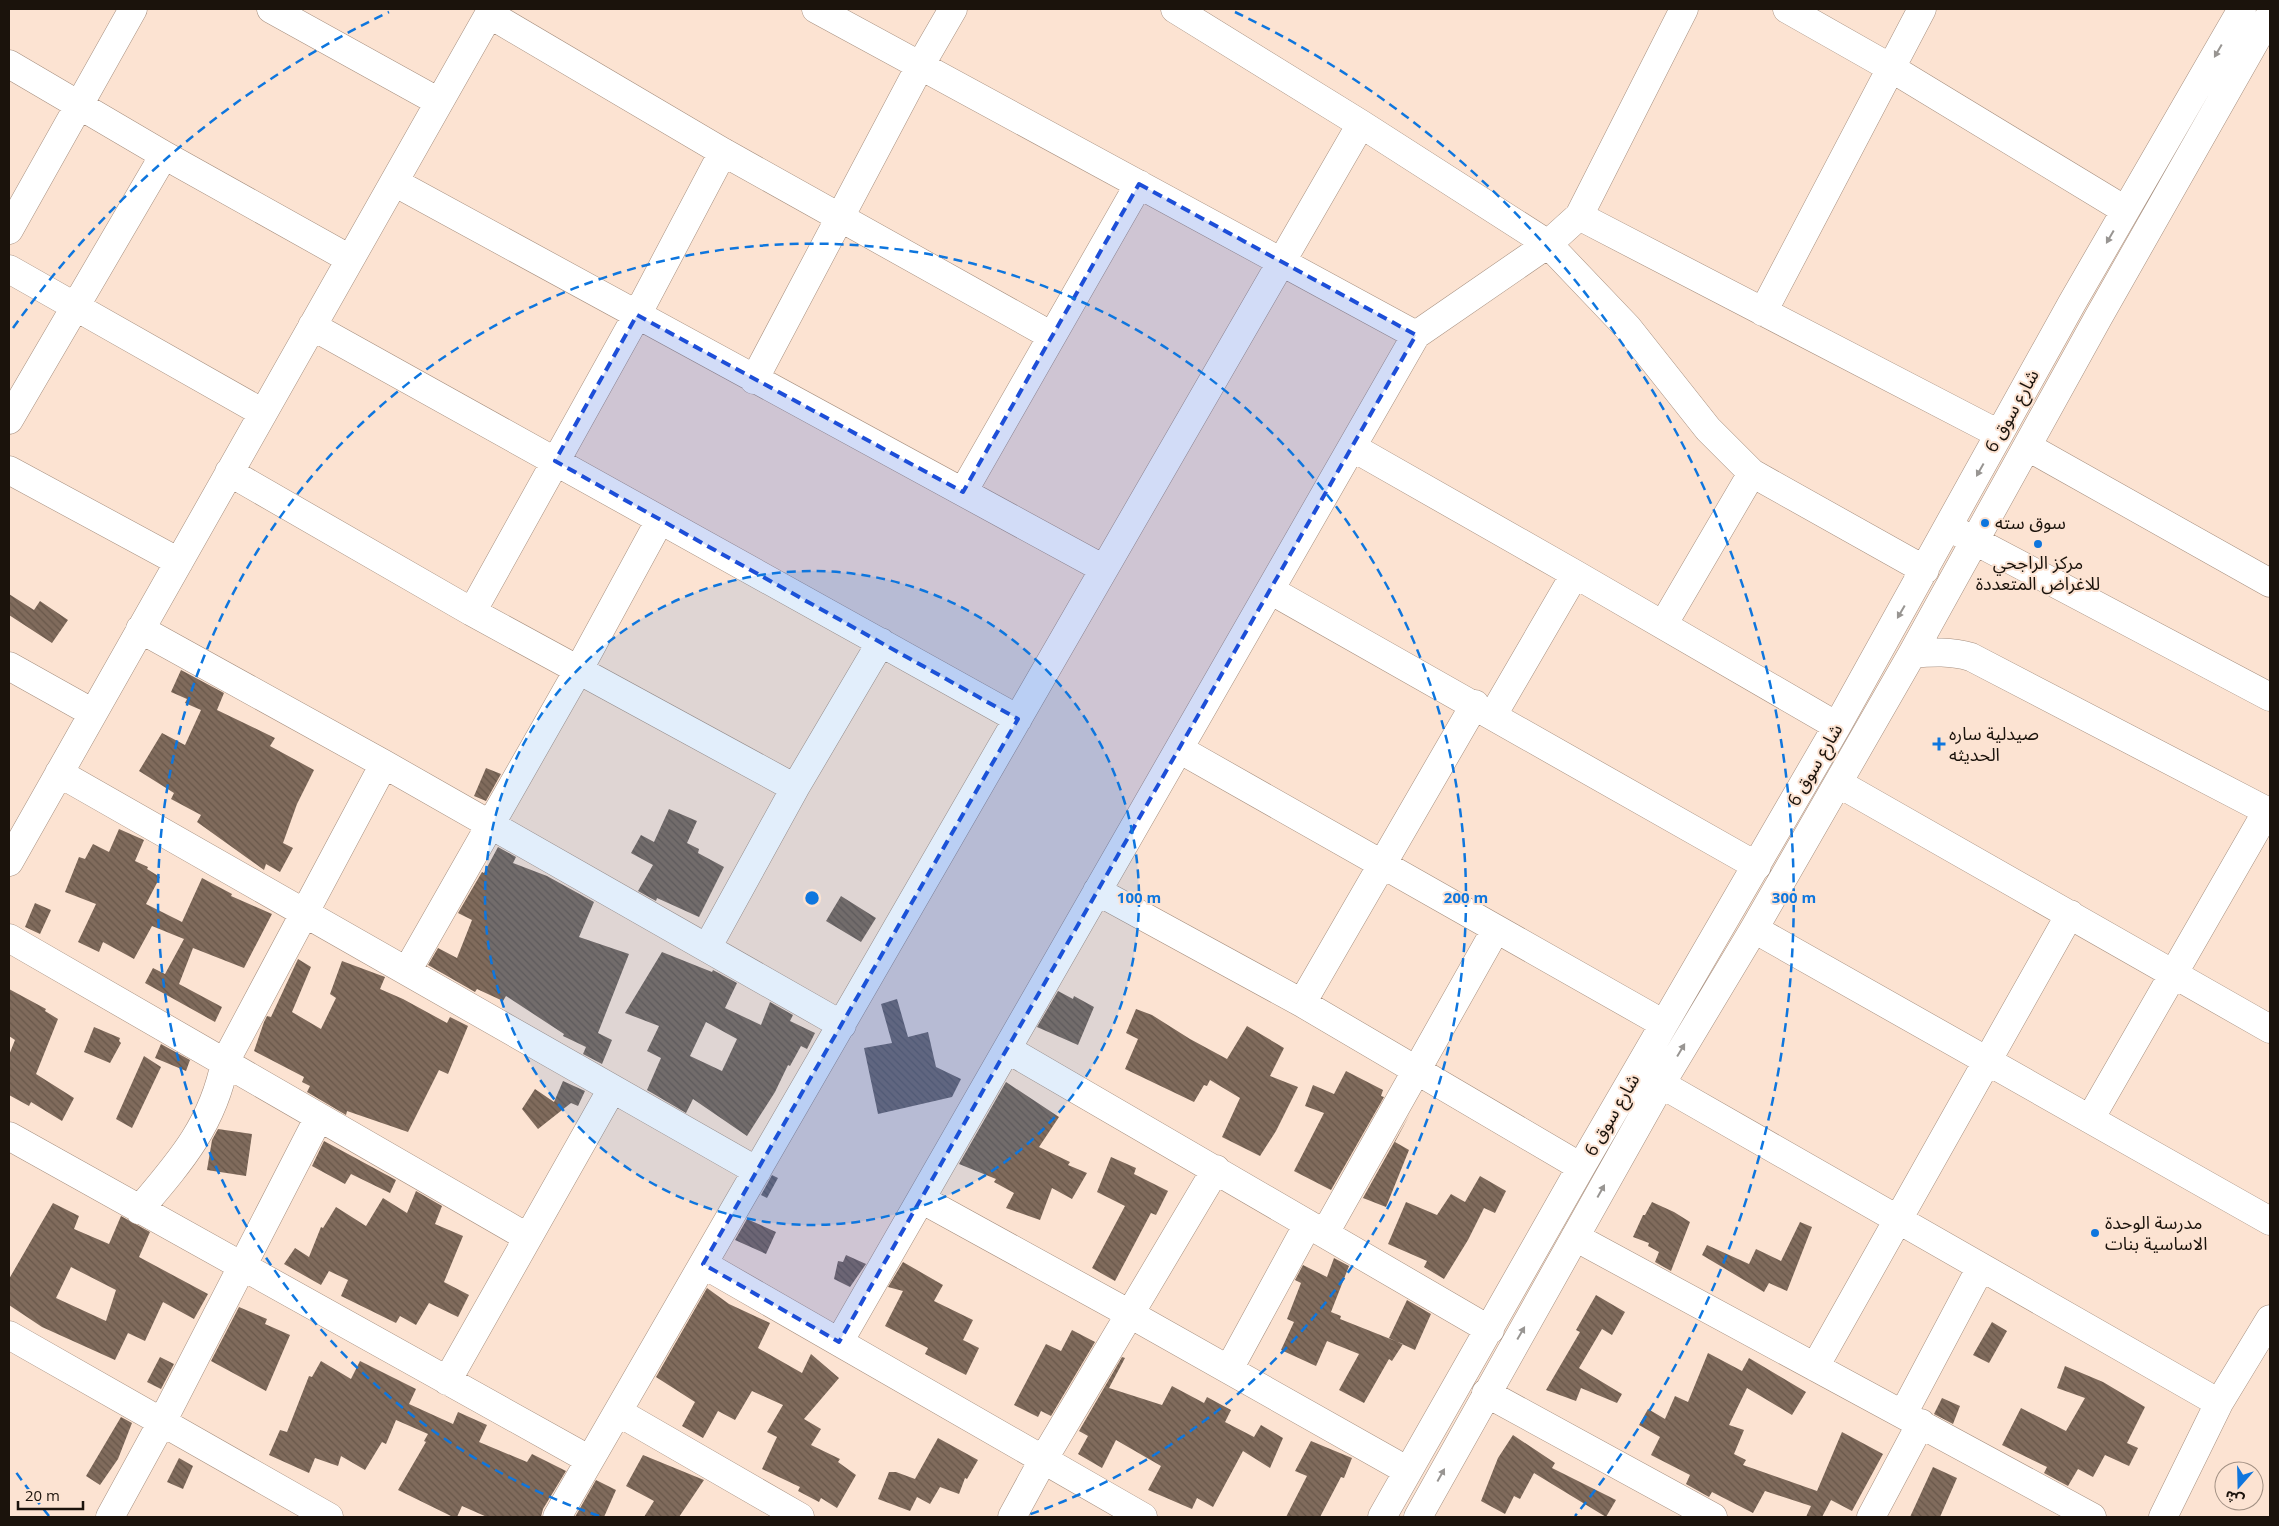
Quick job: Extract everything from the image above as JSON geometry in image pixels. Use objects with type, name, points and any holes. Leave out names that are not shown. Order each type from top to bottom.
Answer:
[{"type":"street","points":[[9,230],[133,9]]},
{"type":"street","points":[[271,9],[439,102]]},
{"type":"street","points":[[754,380],[920,66],[953,9]]},
{"type":"street","points":[[1175,9],[1361,124],[1548,244],[1628,328],[1708,429],[1752,473],[1925,570]]},
{"type":"street","points":[[839,1342],[1416,335],[1548,244],[1579,216],[1684,9]]},
{"type":"street","points":[[1787,9],[1891,68],[2125,210]]},
{"type":"street","points":[[1763,312],[1922,9]]},
{"type":"street","name":"شارع سوق 6","points":[[1382,1517],[1837,726],[2072,302],[2242,9]]},
{"type":"street","points":[[821,10],[920,66],[1416,335]]},
{"type":"street","points":[[9,862],[491,11],[723,152],[1052,336]]},
{"type":"street","name":"شارع سوق 6","points":[[1418,1517],[1661,1084],[1754,929],[1976,542],[2270,15]]},
{"type":"street","points":[[9,64],[164,155],[350,259]]},
{"type":"street","points":[[557,1517],[1361,124]]},
{"type":"street","points":[[472,612],[637,315],[723,152]]},
{"type":"street","points":[[9,420],[164,155]]},
{"type":"street","points":[[394,182],[754,380],[1104,569]]},
{"type":"street","points":[[963,492],[1139,184]]},
{"type":"street","points":[[1579,216],[2000,434]]},
{"type":"street","points":[[9,269],[263,413]]},
{"type":"street","points":[[312,326],[1018,719]]},
{"type":"street","points":[[2028,446],[2270,583]]},
{"type":"street","points":[[1352,447],[1837,726]]},
{"type":"street","points":[[9,470],[179,562]]},
{"type":"street","points":[[229,472],[472,612],[795,788]]},
{"type":"street","points":[[1663,625],[1752,473]]},
{"type":"street","points":[[407,971],[579,669],[660,520]]},
{"type":"street","points":[[1949,526],[2270,697]]},
{"type":"street","points":[[1302,1003],[1382,862],[1575,574]]},
{"type":"street","points":[[1270,590],[1484,709],[1757,866]]},
{"type":"street","points":[[140,629],[384,764],[842,1025]]},
{"type":"street","points":[[707,948],[795,788],[881,642]]},
{"type":"street","points":[[1912,654],[1938,652],[1957,653],[1971,657],[2268,812],[2090,1119]]},
{"type":"street","points":[[9,666],[93,713]]},
{"type":"street","points":[[1179,749],[1382,862],[1664,1024]]},
{"type":"street","points":[[139,1210],[176,1167],[196,1139],[211,1112],[221,1086],[225,1062],[384,764]]},
{"type":"street","points":[[59,773],[757,1172]]},
{"type":"street","points":[[1838,783],[2270,1029]]},
{"type":"street","points":[[1098,891],[1302,1003],[1582,1167]]},
{"type":"street","points":[[1815,1367],[2070,914]]},
{"type":"street","points":[[1228,1369],[1417,1071],[1496,929]]},
{"type":"street","points":[[1754,929],[2270,1221]]},
{"type":"street","points":[[9,938],[527,1237]]},
{"type":"street","points":[[1007,1049],[1490,1330]]},
{"type":"street","points":[[1661,1084],[2219,1403]]},
{"type":"street","points":[[447,1381],[612,1089]]},
{"type":"street","points":[[110,1517],[162,1422],[240,1266],[319,1117]]},
{"type":"street","points":[[9,1136],[590,1460]]},
{"type":"street","points":[[1012,1517],[1216,1169]]},
{"type":"street","points":[[921,1199],[1130,1314],[1408,1471]]},
{"type":"street","points":[[1575,1237],[2092,1517]]},
{"type":"street","points":[[703,1264],[1143,1517]]},
{"type":"street","points":[[1871,1517],[1912,1419],[1981,1266]]},
{"type":"street","points":[[2167,1516],[2219,1403],[2270,1319]]},
{"type":"street","points":[[9,1335],[329,1517]]},
{"type":"street","points":[[1486,1393],[1713,1517]]},
{"type":"street","points":[[618,1412],[800,1517]]},
{"type":"highlighted area","points":[[1139,184],[1416,335],[839,1342],[703,1264],[1018,719],[555,461],[637,315],[963,492]]},
{"type":"building","points":[[9,594],[34,610],[40,601],[68,620],[52,643],[9,615]]},
{"type":"building","points":[[181,670],[224,693],[217,710],[275,738],[270,746],[314,770],[297,804],[283,843],[293,848],[280,872],[266,864],[264,870],[197,822],[201,815],[171,799],[174,793],[139,771],[162,733],[185,745],[201,710],[185,703],[187,699],[171,692]]},
{"type":"building","points":[[486,768],[501,774],[486,801],[474,796]]},
{"type":"building","points":[[669,809],[697,821],[687,843],[699,849],[698,853],[724,867],[699,917],[657,898],[656,901],[638,891],[653,865],[631,853],[641,835],[654,842]]},
{"type":"building","points":[[119,829],[144,840],[135,861],[148,867],[147,869],[160,877],[146,904],[182,922],[202,878],[232,894],[231,896],[272,914],[244,968],[193,948],[179,984],[222,1007],[215,1022],[145,983],[153,968],[165,974],[184,939],[152,926],[134,959],[103,942],[99,952],[78,942],[96,904],[65,892],[79,857],[85,859],[93,844],[109,852]]},
{"type":"building","points":[[498,847],[516,857],[513,863],[547,876],[594,902],[579,937],[629,954],[598,1033],[612,1040],[602,1064],[583,1054],[586,1047],[563,1036],[564,1034],[506,996],[503,1001],[477,989],[475,992],[428,965],[438,948],[457,958],[472,920],[458,913],[482,872],[484,873]]},
{"type":"building","points":[[841,896],[876,918],[861,942],[826,921]]},
{"type":"building","points":[[35,903],[51,910],[40,934],[25,927]]},
{"type":"building","points":[[662,952],[712,972],[713,970],[737,983],[725,1008],[761,1025],[770,1002],[793,1015],[790,1021],[815,1033],[807,1049],[801,1046],[790,1066],[788,1065],[775,1092],[747,1136],[693,1099],[686,1113],[647,1090],[661,1058],[647,1051],[659,1026],[625,1013]],"holes":[[[706,1022],[737,1039],[722,1071],[690,1056]]]},
{"type":"building","points":[[298,959],[311,967],[292,1012],[321,1029],[336,998],[330,994],[342,961],[385,977],[380,989],[447,1023],[450,1017],[468,1026],[448,1074],[439,1070],[408,1132],[347,1111],[346,1115],[307,1092],[310,1086],[302,1082],[304,1077],[254,1051],[264,1022],[267,1016],[271,1017]]},
{"type":"building","points":[[9,989],[46,1009],[45,1011],[58,1019],[36,1074],[74,1098],[62,1121],[31,1102],[29,1106],[9,1095],[9,1055],[15,1040],[9,1036]]},
{"type":"building","points":[[1058,991],[1073,999],[1074,996],[1094,1007],[1078,1045],[1037,1027]]},
{"type":"building","points":[[897,999],[908,1037],[928,1032],[936,1067],[961,1079],[952,1097],[878,1114],[864,1048],[892,1043],[881,1004]]},
{"type":"building","points":[[1136,1009],[1152,1015],[1227,1059],[1247,1026],[1284,1048],[1270,1076],[1298,1087],[1276,1131],[1260,1156],[1222,1137],[1240,1098],[1210,1080],[1207,1086],[1204,1085],[1194,1102],[1125,1069],[1138,1039],[1126,1033]]},
{"type":"building","points":[[94,1027],[120,1038],[119,1041],[121,1043],[110,1063],[84,1052]]},
{"type":"building","points":[[161,1044],[190,1060],[186,1071],[155,1058]]},
{"type":"building","points":[[144,1056],[161,1067],[132,1128],[116,1119]]},
{"type":"building","points":[[1346,1071],[1383,1090],[1381,1096],[1384,1097],[1331,1190],[1294,1171],[1324,1113],[1305,1106],[1313,1085],[1334,1094]]},
{"type":"building","points":[[563,1081],[585,1091],[578,1106],[571,1103],[538,1129],[522,1109],[535,1089],[554,1102]]},
{"type":"building","points":[[1006,1082],[1059,1117],[1039,1147],[1070,1162],[1068,1165],[1087,1173],[1072,1199],[1052,1188],[1040,1220],[1006,1208],[1014,1193],[994,1182],[996,1179],[959,1164]]},
{"type":"building","points":[[1410,1114],[1395,1142],[1409,1150],[1386,1207],[1363,1198],[1359,1205]]},
{"type":"building","points":[[218,1129],[252,1134],[246,1176],[207,1170],[212,1140]]},
{"type":"building","points":[[324,1141],[396,1180],[390,1193],[351,1174],[345,1184],[312,1166]]},
{"type":"building","points":[[1111,1157],[1136,1168],[1134,1174],[1168,1191],[1156,1215],[1151,1213],[1115,1281],[1092,1268],[1125,1206],[1097,1192]]},
{"type":"building","points":[[772,1175],[778,1178],[767,1198],[761,1195]]},
{"type":"building","points":[[1480,1176],[1506,1191],[1495,1213],[1484,1208],[1468,1240],[1444,1279],[1424,1267],[1427,1261],[1388,1244],[1406,1202],[1437,1215],[1451,1194],[1465,1202]]},
{"type":"building","points":[[416,1191],[442,1206],[435,1224],[463,1236],[444,1282],[469,1295],[458,1317],[429,1303],[416,1325],[400,1316],[396,1323],[341,1296],[348,1280],[329,1271],[321,1285],[284,1264],[295,1248],[309,1257],[321,1227],[323,1228],[336,1207],[366,1226],[383,1198],[407,1213]]},
{"type":"building","points":[[1652,1202],[1690,1222],[1671,1271],[1655,1262],[1659,1252],[1648,1246],[1649,1243],[1633,1237],[1643,1215],[1645,1215]]},
{"type":"building","points":[[53,1203],[79,1216],[74,1229],[109,1244],[121,1216],[150,1232],[139,1257],[208,1294],[194,1319],[163,1302],[145,1341],[128,1333],[115,1360],[42,1327],[9,1305],[9,1279]],"holes":[[[71,1267],[116,1290],[106,1321],[56,1298]]]},
{"type":"building","points":[[747,1219],[776,1232],[766,1254],[735,1240]]},
{"type":"building","points":[[1800,1222],[1812,1227],[1787,1291],[1769,1283],[1764,1292],[1702,1255],[1707,1245],[1749,1264],[1756,1249],[1781,1261]]},
{"type":"building","points":[[846,1255],[866,1264],[850,1287],[834,1279],[838,1261],[843,1262]]},
{"type":"building","points":[[1334,1258],[1349,1266],[1331,1312],[1341,1316],[1340,1319],[1403,1344],[1392,1361],[1389,1359],[1364,1403],[1339,1390],[1359,1354],[1327,1341],[1316,1366],[1281,1350],[1294,1322],[1287,1319],[1301,1283],[1295,1280],[1303,1265],[1327,1277]]},
{"type":"building","points":[[903,1262],[943,1285],[934,1301],[973,1320],[963,1340],[979,1348],[966,1375],[925,1354],[928,1348],[885,1326],[903,1291],[888,1287]]},
{"type":"building","points":[[707,1288],[729,1304],[770,1323],[758,1348],[802,1373],[811,1354],[839,1378],[804,1419],[821,1429],[811,1445],[840,1459],[838,1462],[856,1475],[837,1508],[821,1498],[819,1502],[798,1491],[800,1487],[762,1469],[777,1437],[767,1432],[783,1405],[752,1391],[735,1420],[718,1411],[703,1438],[682,1426],[695,1402],[656,1377]]},
{"type":"building","points":[[1596,1295],[1625,1312],[1612,1335],[1602,1329],[1579,1368],[1622,1394],[1617,1403],[1581,1388],[1576,1401],[1546,1390],[1580,1332],[1576,1330]]},
{"type":"building","points":[[1407,1300],[1431,1314],[1415,1350],[1389,1338]]},
{"type":"building","points":[[239,1307],[267,1319],[265,1324],[290,1335],[266,1391],[211,1361]]},
{"type":"building","points":[[1992,1322],[2007,1331],[1989,1363],[1973,1355]]},
{"type":"building","points":[[1072,1330],[1095,1342],[1051,1416],[1041,1411],[1038,1417],[1014,1405],[1046,1344],[1061,1351]]},
{"type":"building","points":[[1708,1353],[1742,1371],[1749,1358],[1806,1392],[1792,1415],[1747,1388],[1729,1425],[1744,1430],[1734,1454],[1746,1460],[1743,1465],[1817,1491],[1842,1432],[1883,1454],[1852,1511],[1831,1500],[1822,1517],[1806,1517],[1811,1506],[1765,1491],[1753,1513],[1712,1492],[1709,1497],[1686,1484],[1690,1475],[1651,1455],[1660,1437],[1639,1425],[1648,1409],[1665,1419],[1675,1396],[1688,1402]]},
{"type":"building","points":[[160,1357],[174,1364],[161,1389],[147,1382]]},
{"type":"building","points":[[1122,1357],[1125,1358],[1109,1388],[1162,1405],[1172,1386],[1204,1403],[1207,1397],[1231,1410],[1225,1422],[1254,1437],[1261,1425],[1283,1438],[1270,1468],[1243,1451],[1213,1507],[1197,1498],[1192,1509],[1148,1490],[1161,1466],[1116,1440],[1102,1468],[1078,1454],[1088,1436],[1079,1431]]},
{"type":"building","points":[[321,1361],[351,1379],[360,1361],[416,1389],[409,1404],[453,1424],[458,1412],[487,1425],[479,1442],[527,1462],[532,1454],[566,1471],[543,1509],[541,1517],[487,1517],[462,1506],[457,1517],[453,1517],[398,1490],[426,1442],[424,1441],[428,1434],[396,1420],[386,1444],[382,1442],[365,1470],[341,1456],[338,1466],[315,1458],[309,1473],[269,1455],[280,1430],[287,1432],[309,1376],[312,1377]]},
{"type":"building","points":[[2065,1366],[2103,1382],[2145,1407],[2127,1443],[2138,1448],[2129,1466],[2105,1455],[2093,1477],[2078,1469],[2068,1486],[2044,1473],[2047,1467],[2002,1445],[2021,1408],[2066,1431],[2085,1398],[2057,1388]]},
{"type":"building","points":[[1942,1398],[1960,1406],[1953,1424],[1934,1414]]},
{"type":"building","points":[[121,1417],[132,1423],[118,1459],[100,1485],[86,1476]]},
{"type":"building","points":[[1513,1435],[1555,1463],[1552,1468],[1616,1500],[1606,1517],[1534,1473],[1520,1499],[1514,1496],[1505,1514],[1481,1501],[1498,1458]]},
{"type":"building","points":[[938,1438],[978,1460],[967,1479],[965,1478],[959,1494],[940,1487],[930,1504],[917,1497],[910,1511],[878,1499],[889,1472],[896,1472],[915,1479]]},
{"type":"building","points":[[1311,1441],[1352,1458],[1344,1478],[1341,1477],[1320,1517],[1286,1517],[1307,1476],[1295,1471]]},
{"type":"building","points":[[643,1455],[704,1480],[679,1517],[644,1517],[654,1501],[626,1486]]},
{"type":"building","points":[[179,1458],[193,1466],[183,1489],[167,1482]]},
{"type":"building","points":[[1933,1467],[1957,1478],[1940,1517],[1910,1517]]},
{"type":"building","points":[[596,1480],[616,1490],[604,1517],[575,1517]]},
{"type":"place","name":"سوق سته","points":[[1985,523]]},
{"type":"place","name":"مركز الراجحي للاغراض المتعددة","points":[[2038,544]]},
{"type":"place","name":"صيدلية ساره الحديثه","points":[[1939,744]]},
{"type":"place","name":"مدرسة الوحدة الاساسية بنات","points":[[2095,1233]]}]
